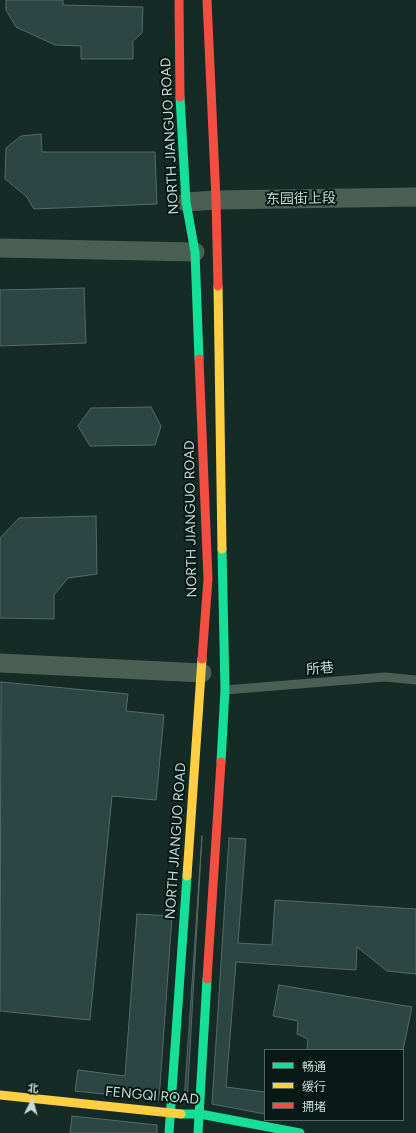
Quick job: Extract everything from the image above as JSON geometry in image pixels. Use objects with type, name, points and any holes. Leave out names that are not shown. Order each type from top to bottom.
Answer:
[{"type":"main road","name":"NORTH JIANGUO ROAD","points":[[169,1133],[172,1114],[208,579],[196,252],[186,202],[180,107],[179,0]]},
{"type":"main road","points":[[198,1133],[225,690],[216,200],[206,0]]},
{"type":"main road","name":"FENGQI ROAD","points":[[0,1095],[172,1114],[200,1114],[300,1133]]},
{"type":"street","name":"东园街上段","points":[[186,202],[216,200],[416,198]]},
{"type":"street","points":[[0,248],[196,252]]},
{"type":"street","points":[[0,663],[202,673]]},
{"type":"lane","name":"所巷","points":[[225,690],[385,678],[416,680]]},
{"type":"building","points":[[6,0],[63,0],[63,5],[143,7],[142,33],[133,41],[133,59],[81,59],[81,46],[55,45],[16,27],[6,10]]},
{"type":"building","points":[[41,134],[42,152],[155,152],[157,204],[34,209],[26,196],[5,179],[6,148],[21,136]]},
{"type":"building","points":[[84,288],[86,343],[0,346],[0,290]]},
{"type":"building","points":[[151,407],[161,426],[155,445],[90,446],[78,426],[91,408]]},
{"type":"building","points":[[96,516],[97,574],[68,578],[54,595],[54,619],[0,618],[0,538],[19,518]]},
{"type":"building","points":[[1,682],[128,694],[126,711],[164,715],[156,800],[112,796],[90,1020],[0,1011]]},
{"type":"building","points":[[202,836],[187,1102],[184,1102]]},
{"type":"building","points":[[229,838],[246,839],[238,943],[272,945],[275,900],[416,909],[416,974],[387,971],[357,947],[356,970],[236,962],[226,1087],[264,1092],[264,1114],[212,1104]]},
{"type":"building","points":[[137,914],[172,916],[159,1100],[75,1091],[78,1070],[125,1076]]},
{"type":"building","points":[[279,985],[412,1007],[403,1049],[307,1049],[308,1039],[297,1034],[298,1021],[273,1016]]},
{"type":"building","points":[[72,1116],[157,1125],[157,1133],[70,1133]]},
{"type":"traffic: fast","points":[[180,97],[186,202],[195,252],[199,359]]},
{"type":"traffic: fast","points":[[221,762],[225,690],[222,549]]},
{"type":"traffic: fast","points":[[169,1133],[187,876]]},
{"type":"traffic: fast","points":[[198,1133],[207,979]]},
{"type":"traffic: fast","points":[[181,1114],[200,1114],[300,1133]]},
{"type":"traffic: slow","points":[[218,286],[222,549]]},
{"type":"traffic: slow","points":[[187,876],[202,659]]},
{"type":"traffic: slow","points":[[0,1095],[181,1114]]},
{"type":"traffic: jam","points":[[179,0],[180,97]]},
{"type":"traffic: jam","points":[[207,0],[216,200],[218,286]]},
{"type":"traffic: jam","points":[[199,359],[208,579],[202,659]]},
{"type":"traffic: jam","points":[[207,979],[221,762]]}]
